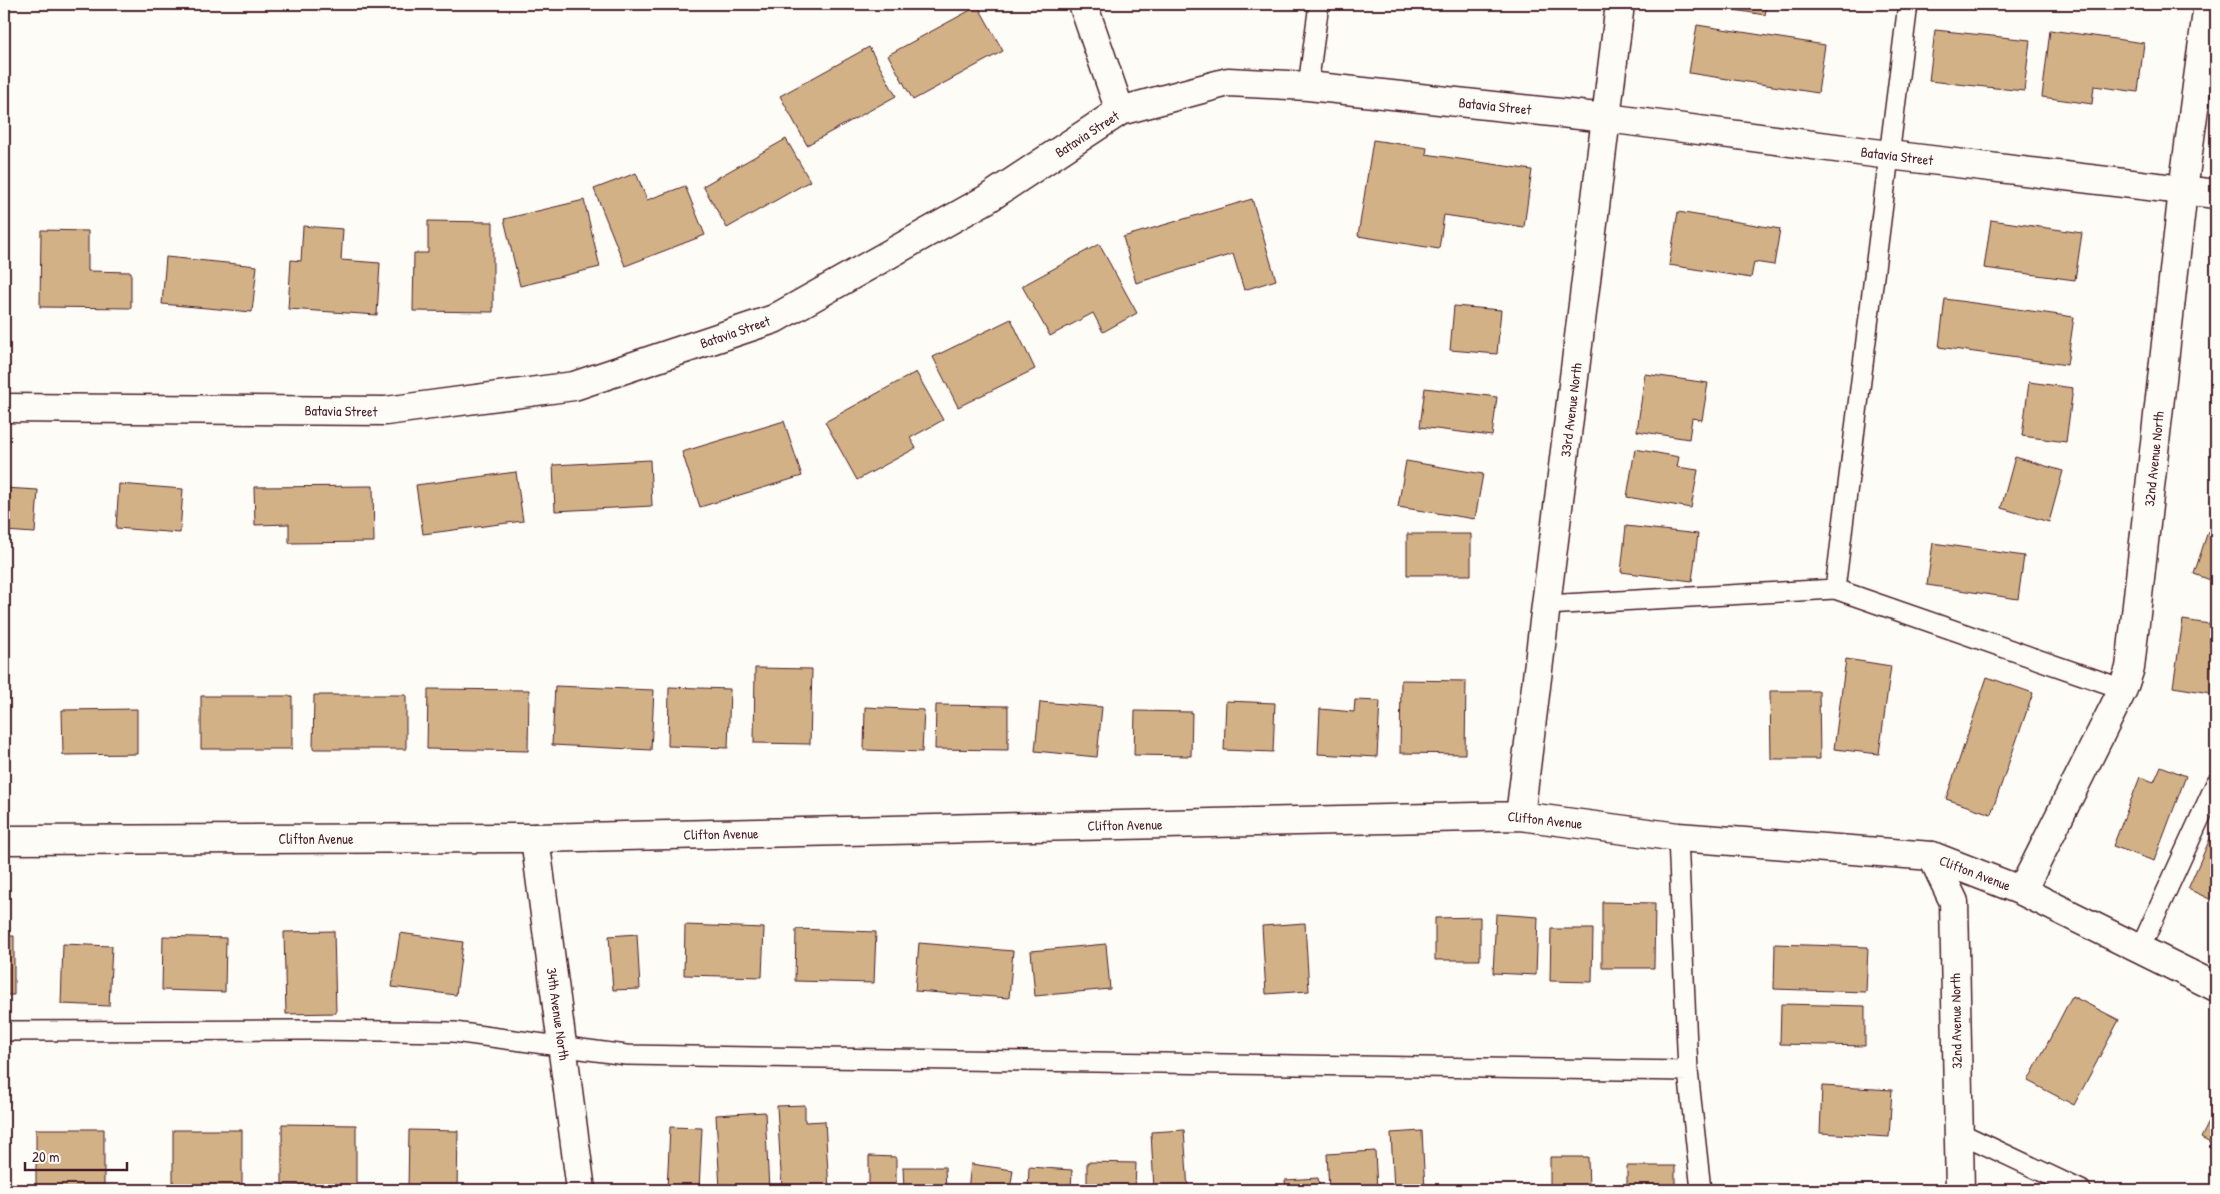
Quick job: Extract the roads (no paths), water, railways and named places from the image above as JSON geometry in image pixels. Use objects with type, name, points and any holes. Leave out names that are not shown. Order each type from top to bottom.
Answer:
[{"type":"street","points":[[1083,4],[1120,111]]},
{"type":"street","name":"33rd Avenue North","points":[[1520,816],[1620,4]]},
{"type":"street","name":"32nd Avenue North","points":[[2022,891],[2123,689],[2130,668],[2184,190],[2208,4]]},
{"type":"street","name":"Batavia Street","points":[[4,408],[386,411],[574,386],[774,319],[987,199],[1120,111],[1228,82],[1308,86],[1607,118],[1889,155],[2216,194]]},
{"type":"street","name":"Clifton Avenue","points":[[4,840],[535,838],[1520,816],[1678,837],[1932,856],[2022,891],[2216,986]]},
{"type":"street","name":"34th Avenue North","points":[[535,838],[581,1190]]},
{"type":"street","name":"32nd Avenue North","points":[[1932,856],[1954,902],[1960,1190]]},
{"type":"lane","points":[[1308,86],[1319,4]]},
{"type":"lane","points":[[1835,589],[1908,4]]},
{"type":"lane","points":[[1546,605],[1835,589],[2123,689]]},
{"type":"lane","points":[[2140,949],[2216,783]]},
{"type":"lane","points":[[1678,837],[1688,1071],[1701,1190]]},
{"type":"lane","points":[[4,1031],[314,1030],[454,1032],[626,1055],[1688,1071]]},
{"type":"lane","points":[[1958,1132],[2081,1190]]}]
